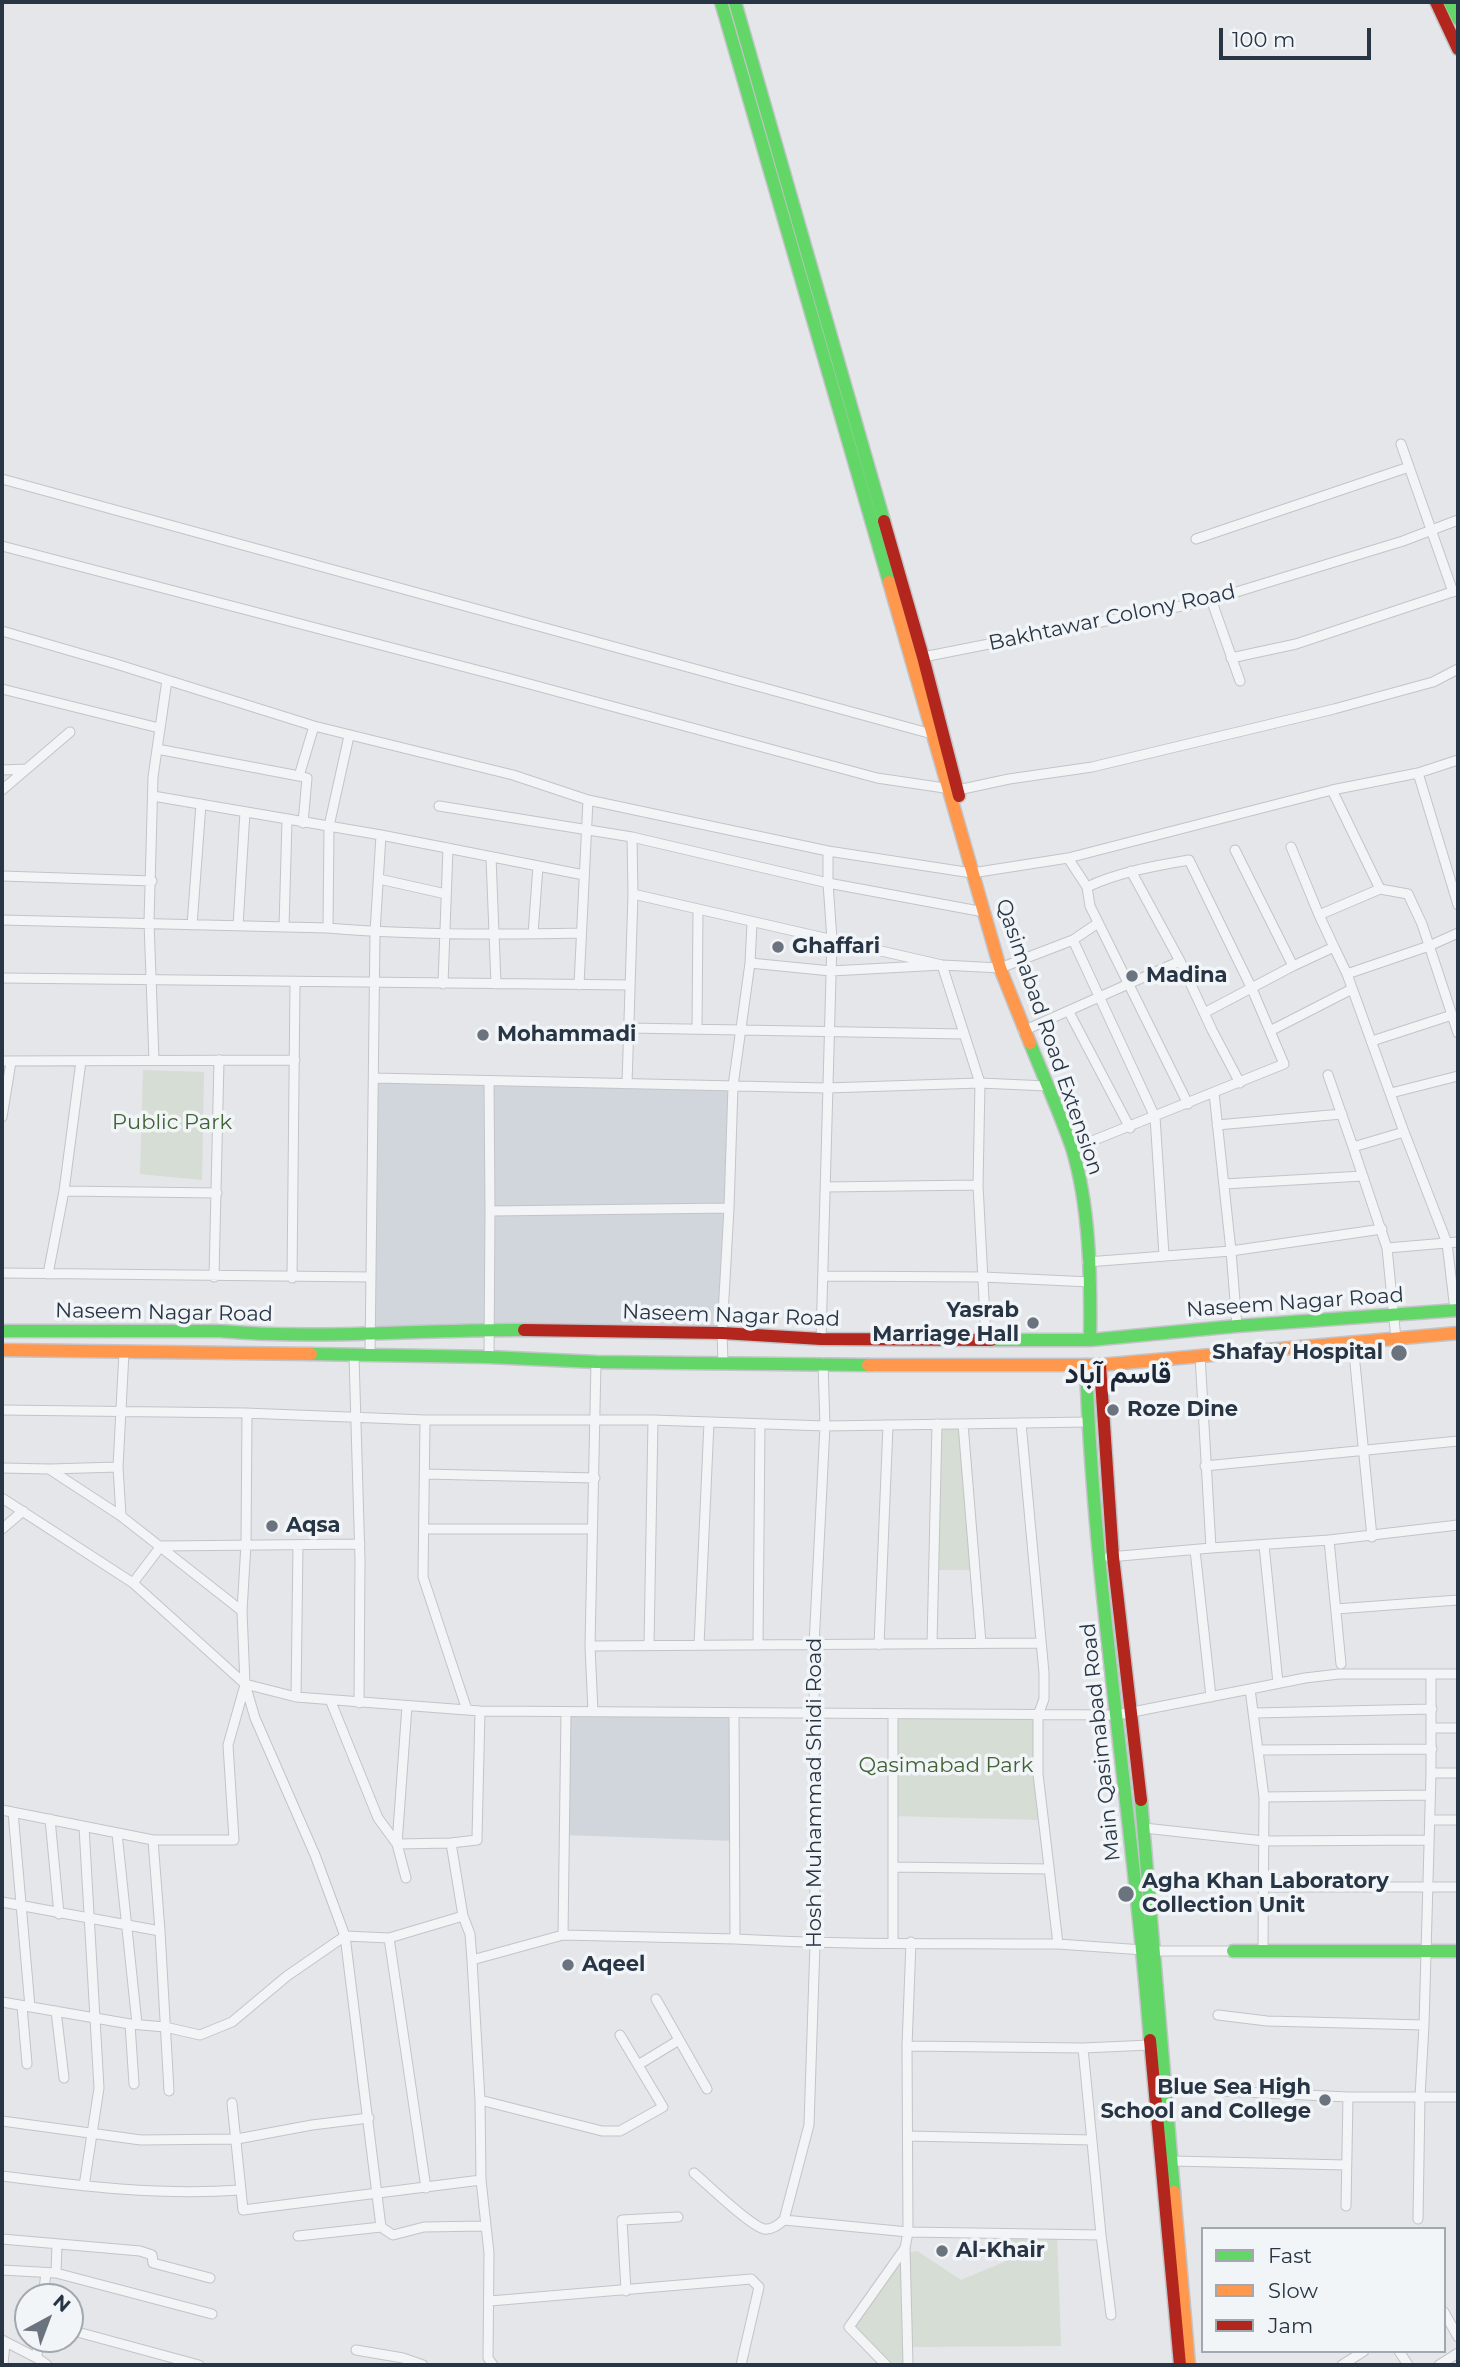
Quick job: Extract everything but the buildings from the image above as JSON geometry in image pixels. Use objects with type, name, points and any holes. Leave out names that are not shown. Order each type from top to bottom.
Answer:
[{"type":"main road","points":[[721,2],[932,734],[953,789]]},
{"type":"main road","points":[[735,2],[923,657],[953,789]]},
{"type":"main road","points":[[1436,2],[1458,48]]},
{"type":"main road","points":[[1450,2],[1458,19]]},
{"type":"main road","name":"Qasimabad Road Extension","points":[[953,789],[972,873],[1000,968],[1072,1149],[1082,1188],[1091,1282],[1090,1340]]},
{"type":"main road","name":"Naseem Nagar Road","points":[[2,1331],[220,1331],[253,1334],[369,1335],[488,1330],[722,1333],[821,1339],[1090,1340],[1457,1310]]},
{"type":"main road","points":[[1262,1324],[1264,1350]]},
{"type":"main road","name":"Naseem Nagar Road","points":[[2,1350],[489,1357],[596,1362],[992,1366],[1100,1364],[1458,1333]]},
{"type":"main road","points":[[821,1339],[823,1363]]},
{"type":"main road","name":"Main Qasimabad Road","points":[[1086,1364],[1088,1422],[1107,1557],[1172,2161],[1189,2365]]},
{"type":"main road","name":"Main Qasimabad Road","points":[[1100,1364],[1107,1557]]},
{"type":"main road","name":"Main Qasimabad Road","points":[[1124,1715],[1144,1828],[1150,2045],[1180,2365]]},
{"type":"main road","points":[[1233,1951],[1458,1951]]},
{"type":"street","points":[[1230,659],[1296,644],[1455,591],[1430,530],[1401,444]]},
{"type":"street","points":[[1196,539],[1409,467]]},
{"type":"street","points":[[2,479],[932,734]]},
{"type":"street","name":"Bakhtawar Colony Road","points":[[923,657],[1211,600],[1403,541],[1458,520]]},
{"type":"street","points":[[2,546],[877,778],[953,789],[1091,767],[1308,715],[1433,681],[1458,669]]},
{"type":"street","points":[[1211,600],[1240,681]]},
{"type":"street","points":[[2,631],[314,726],[513,775],[588,800],[828,851],[972,873],[1068,858],[1332,790],[1418,773],[1458,760]]},
{"type":"street","points":[[154,1060],[149,922],[153,796],[156,749],[167,680]]},
{"type":"street","points":[[2,689],[159,728]]},
{"type":"street","points":[[299,776],[314,726]]},
{"type":"street","points":[[2,790],[69,732]]},
{"type":"street","points":[[328,928],[329,826],[349,736]]},
{"type":"street","points":[[156,749],[307,778],[303,823]]},
{"type":"street","points":[[2,770],[26,769]]},
{"type":"street","points":[[1418,773],[1458,905]]},
{"type":"street","points":[[1332,790],[1380,889]]},
{"type":"street","points":[[153,796],[381,835],[584,875]]},
{"type":"street","points":[[579,985],[588,800]]},
{"type":"street","points":[[192,925],[201,804]]},
{"type":"street","points":[[439,806],[632,837],[828,883],[984,912]]},
{"type":"street","points":[[238,926],[245,812]]},
{"type":"street","points":[[284,926],[287,820]]},
{"type":"street","points":[[370,1356],[375,932],[381,835]]},
{"type":"street","points":[[627,1084],[633,894],[632,837]]},
{"type":"street","points":[[1291,847],[1347,974],[1447,1243],[1457,1310]]},
{"type":"street","points":[[443,984],[448,848]]},
{"type":"street","points":[[1235,850],[1293,966]]},
{"type":"street","points":[[821,1339],[832,940],[828,851]]},
{"type":"street","points":[[491,857],[496,984]]},
{"type":"street","points":[[1068,858],[1087,887],[1090,906],[1188,1104]]},
{"type":"street","points":[[1072,1149],[1284,1065],[1252,989],[1189,860],[1131,872],[1087,887]]},
{"type":"street","points":[[533,934],[538,866]]},
{"type":"street","points":[[1131,872],[1180,961],[1240,1083]]},
{"type":"street","points":[[2,876],[152,881]]},
{"type":"street","points":[[379,879],[446,894]]},
{"type":"street","points":[[1319,915],[1380,889],[1408,894],[1429,946],[1458,1033]]},
{"type":"street","points":[[633,894],[942,965]]},
{"type":"street","points":[[697,1029],[698,910]]},
{"type":"street","points":[[2,920],[284,926],[375,932],[581,933]]},
{"type":"street","points":[[723,1362],[733,1086],[750,963],[752,923]]},
{"type":"street","points":[[750,963],[831,971],[942,965],[1000,968],[1073,940],[1098,923]]},
{"type":"street","points":[[1347,974],[1429,946],[1458,933]]},
{"type":"street","points":[[1073,940],[1155,1117],[1164,1255]]},
{"type":"street","points":[[1205,1013],[1334,947]]},
{"type":"street","points":[[1023,1031],[1180,961]]},
{"type":"street","points":[[942,965],[980,1083],[978,1185],[986,1338]]},
{"type":"street","points":[[2,978],[630,985]]},
{"type":"street","points":[[292,1278],[295,983]]},
{"type":"street","points":[[1270,1031],[1352,989]]},
{"type":"street","points":[[1069,1012],[1130,1128]]},
{"type":"street","points":[[1372,1041],[1452,1015]]},
{"type":"street","points":[[629,1028],[964,1034]]},
{"type":"street","points":[[215,1277],[219,1060]]},
{"type":"street","points":[[2,1117],[6,1061],[295,1060]]},
{"type":"street","points":[[48,1274],[64,1191],[81,1061]]},
{"type":"street","points":[[1328,1074],[1387,1248],[1396,1339]]},
{"type":"street","points":[[1391,1093],[1458,1076]]},
{"type":"street","points":[[374,1078],[827,1088],[980,1083],[1047,1086]]},
{"type":"street","points":[[489,1081],[489,1357]]},
{"type":"street","points":[[1214,1093],[1237,1326]]},
{"type":"street","points":[[1217,1125],[1342,1114]]},
{"type":"street","points":[[1353,1147],[1404,1132]]},
{"type":"street","points":[[1224,1184],[1363,1175]]},
{"type":"street","points":[[826,1187],[978,1185]]},
{"type":"street","points":[[64,1191],[217,1193]]},
{"type":"street","points":[[490,1211],[729,1208]]},
{"type":"street","points":[[1087,1262],[1231,1251],[1382,1229]]},
{"type":"street","points":[[1387,1248],[1458,1242]]},
{"type":"street","points":[[2,1273],[370,1277]]},
{"type":"street","points":[[823,1276],[983,1277],[1091,1282]]},
{"type":"street","points":[[1353,1343],[1372,1537]]},
{"type":"street","points":[[121,1516],[118,1467],[124,1352]]},
{"type":"street","points":[[1199,1355],[1211,1548]]},
{"type":"street","points":[[354,1356],[359,1544],[359,1703]]},
{"type":"street","points":[[593,1712],[590,1646],[596,1362]]},
{"type":"street","name":"Hosh Muhammad Shidi Road","points":[[783,2220],[809,2125],[815,1944],[814,1646],[825,1426],[823,1363]]},
{"type":"street","points":[[2,1410],[356,1416],[425,1420],[653,1420],[825,1426],[1088,1422]]},
{"type":"street","points":[[247,1414],[246,1544],[242,1611],[245,1684],[255,1717],[315,1854],[345,1936],[381,2227]]},
{"type":"street","points":[[425,1420],[424,1577],[467,1710]]},
{"type":"street","points":[[649,1645],[653,1420]]},
{"type":"street","points":[[699,1645],[709,1422]]},
{"type":"street","points":[[1021,1423],[1044,1699],[1038,1715],[1038,1774],[1058,1944]]},
{"type":"street","points":[[758,1646],[760,1424]]},
{"type":"street","points":[[932,1644],[937,1424]]},
{"type":"street","points":[[962,1424],[981,1643]]},
{"type":"street","points":[[879,1645],[888,1425]]},
{"type":"street","points":[[1205,1466],[1458,1441]]},
{"type":"street","points":[[2,1468],[118,1467]]},
{"type":"street","points":[[48,1469],[121,1516],[242,1611]]},
{"type":"street","points":[[425,1474],[595,1478]]},
{"type":"street","points":[[2,1498],[133,1583],[245,1684],[296,1697],[331,1702],[480,1712],[1124,1715],[1279,1683],[1339,1674],[1458,1674]]},
{"type":"street","points":[[2,1529],[23,1511]]},
{"type":"street","points":[[1107,1557],[1329,1541],[1458,1525]]},
{"type":"street","points":[[424,1529],[592,1530]]},
{"type":"street","points":[[1329,1541],[1341,1664]]},
{"type":"street","points":[[161,1546],[359,1544]]},
{"type":"street","points":[[296,1697],[298,1545]]},
{"type":"street","points":[[1264,1545],[1279,1683]]},
{"type":"street","points":[[133,1583],[161,1546]]},
{"type":"street","points":[[1195,1550],[1211,1697]]},
{"type":"street","points":[[1336,1609],[1458,1600]]},
{"type":"street","points":[[590,1646],[1041,1643]]},
{"type":"street","points":[[1418,2219],[1432,1773],[1431,1675]]},
{"type":"street","points":[[2,1810],[153,1840],[234,1840],[228,1745],[245,1684]]},
{"type":"street","points":[[1250,1689],[1264,1797],[1263,1951]]},
{"type":"street","points":[[331,1702],[378,1818],[397,1844]]},
{"type":"street","points":[[406,1878],[397,1844],[407,1706]]},
{"type":"street","points":[[1255,1713],[1432,1709]]},
{"type":"street","points":[[397,1844],[477,1840],[480,1712]]},
{"type":"street","points":[[563,1935],[566,1712]]},
{"type":"street","points":[[734,1713],[735,1938]]},
{"type":"street","points":[[893,1714],[893,1942]]},
{"type":"street","points":[[1432,1728],[1458,1728]]},
{"type":"street","points":[[1259,1750],[1432,1749]]},
{"type":"street","points":[[1432,1773],[1458,1773]]},
{"type":"street","points":[[1264,1797],[1430,1795]]},
{"type":"street","points":[[13,1812],[21,1905],[27,2064]]},
{"type":"street","points":[[50,1819],[59,1914]]},
{"type":"street","points":[[1430,1820],[1458,1820]]},
{"type":"street","points":[[84,1827],[99,2088],[84,2186]]},
{"type":"street","points":[[1144,1828],[1264,1840],[1428,1840]]},
{"type":"street","points":[[117,1833],[127,1926],[134,2084]]},
{"type":"street","points":[[153,1840],[169,2091]]},
{"type":"street","points":[[451,1843],[463,1916],[470,1934],[472,1959],[480,2100],[481,2180],[489,2253],[488,2363]]},
{"type":"street","points":[[893,1867],[1049,1869]]},
{"type":"street","points":[[1264,1887],[1458,1887]]},
{"type":"street","points":[[2,1902],[160,1931]]},
{"type":"street","points":[[2,2002],[165,2027],[200,2035],[232,2022],[287,1976],[345,1936],[389,1938],[463,1916]]},
{"type":"street","points":[[472,1959],[563,1935],[735,1938],[815,1944],[1058,1944],[1148,1950],[1233,1951]]},
{"type":"street","points":[[389,1938],[426,2188]]},
{"type":"street","points":[[908,2365],[905,2248],[908,2232],[907,2046],[911,1942]]},
{"type":"street","points":[[656,1998],[707,2089]]},
{"type":"street","points":[[56,2011],[64,2078]]},
{"type":"street","points":[[1218,2015],[1267,2021],[1424,2025]]},
{"type":"street","points":[[480,2100],[602,2131],[620,2131],[663,2107],[620,2035]]},
{"type":"street","points":[[638,2065],[680,2040]]},
{"type":"street","points":[[907,2046],[1083,2048],[1150,2045]]},
{"type":"street","points":[[1083,2048],[1111,2315]]},
{"type":"street","points":[[1221,2091],[1348,2097],[1458,2097]]},
{"type":"street","points":[[1346,2206],[1348,2097]]},
{"type":"street","points":[[232,2103],[242,2208],[245,2210],[481,2180]]},
{"type":"street","points":[[2,2121],[141,2140],[237,2139],[369,2118]]},
{"type":"street","points":[[908,2136],[1092,2140]]},
{"type":"street","points":[[1172,2161],[1346,2165]]},
{"type":"street","points":[[694,2173],[764,2229],[775,2227],[783,2220],[908,2232],[1101,2235]]},
{"type":"street","points":[[2,2176],[84,2186],[205,2193],[240,2189]]},
{"type":"street","points":[[626,2291],[622,2220],[678,2217]]},
{"type":"street","points":[[298,2236],[381,2227],[393,2235],[424,2227],[485,2226]]},
{"type":"street","points":[[2,2239],[140,2251],[152,2255],[153,2263],[210,2278]]},
{"type":"street","points":[[48,2283],[57,2244]]},
{"type":"street","points":[[886,2365],[849,2328],[905,2248]]},
{"type":"street","points":[[2,2270],[51,2273],[212,2314]]},
{"type":"street","points":[[490,2301],[751,2279],[759,2287],[741,2365]]},
{"type":"street","points":[[1446,2316],[1458,2337]]},
{"type":"street","points":[[84,2334],[199,2364]]},
{"type":"street","points":[[3,2365],[4,2341],[47,2365]]},
{"type":"street","points":[[356,2350],[403,2358],[423,2365]]},
{"type":"street","points":[[37,2353],[37,2358]]},
{"type":"street","points":[[1342,2365],[1361,2353]]},
{"type":"street","points":[[1439,2365],[1458,2353]]},
{"type":"shaded area","points":[[374,1078],[733,1086],[722,1333],[369,1335]]},
{"type":"shaded area","points":[[566,1712],[734,1713],[733,1841],[564,1835]]},
{"type":"green space","name":"Public Park","points":[[143,1070],[204,1072],[202,1180],[140,1174]]},
{"type":"green space","points":[[937,1424],[963,1424],[975,1570],[933,1570]]},
{"type":"green space","name":"Qasimabad Park","points":[[893,1714],[1038,1715],[1044,1820],[893,1816]]},
{"type":"green space","points":[[1011,2234],[1057,2235],[1061,2346],[908,2347],[908,2365],[886,2365],[850,2324],[906,2253],[917,2251],[961,2280],[1011,2259]]},
{"type":"traffic: fast","points":[[721,2],[889,582]]},
{"type":"traffic: fast","points":[[735,2],[884,521]]},
{"type":"traffic: fast","points":[[1450,2],[1458,19]]},
{"type":"traffic: fast","points":[[1030,1043],[1072,1148],[1083,1194],[1088,1243],[1090,1340]]},
{"type":"traffic: fast","points":[[991,1340],[1090,1340],[1458,1310]]},
{"type":"traffic: fast","points":[[2,1331],[220,1331],[296,1335],[524,1330]]},
{"type":"traffic: fast","points":[[311,1354],[596,1362],[868,1365]]},
{"type":"traffic: fast","points":[[1086,1365],[1090,1450],[1105,1619],[1150,2040]]},
{"type":"traffic: fast","points":[[1141,1800],[1174,2192]]},
{"type":"traffic: fast","points":[[1233,1951],[1458,1951]]},
{"type":"traffic: slow","points":[[889,582],[1000,968],[1030,1043]]},
{"type":"traffic: slow","points":[[868,1365],[1100,1365],[1458,1333]]},
{"type":"traffic: slow","points":[[2,1350],[311,1354]]},
{"type":"traffic: slow","points":[[1174,2192],[1189,2365]]},
{"type":"traffic: jam","points":[[1436,2],[1458,49]]},
{"type":"traffic: jam","points":[[884,521],[959,796]]},
{"type":"traffic: jam","points":[[524,1330],[722,1333],[821,1339],[991,1340]]},
{"type":"traffic: jam","points":[[1100,1365],[1113,1557],[1141,1800]]},
{"type":"traffic: jam","points":[[1150,2040],[1180,2365]]},
{"type":"place","name":"Ghaffari","points":[[778,947]]},
{"type":"place","name":"Madina","points":[[1132,976]]},
{"type":"place","name":"Mohammadi","points":[[483,1035]]},
{"type":"place","name":"Yasrab Marriage Hall","points":[[1033,1323]]},
{"type":"place","name":"Shafay Hospital","points":[[1399,1353]]},
{"type":"place","name":"Roze Dine","points":[[1113,1410]]},
{"type":"place","name":"Aqsa","points":[[272,1526]]},
{"type":"place","name":"Agha Khan Laboratory Collection Unit","points":[[1126,1894]]},
{"type":"place","name":"Aqeel","points":[[568,1965]]},
{"type":"place","name":"Blue Sea High School and College","points":[[1325,2100]]},
{"type":"place","name":"Al-Khair","points":[[942,2251]]},
{"type":"district","name":"قاسم آباد","points":[[1118,1375]]}]
